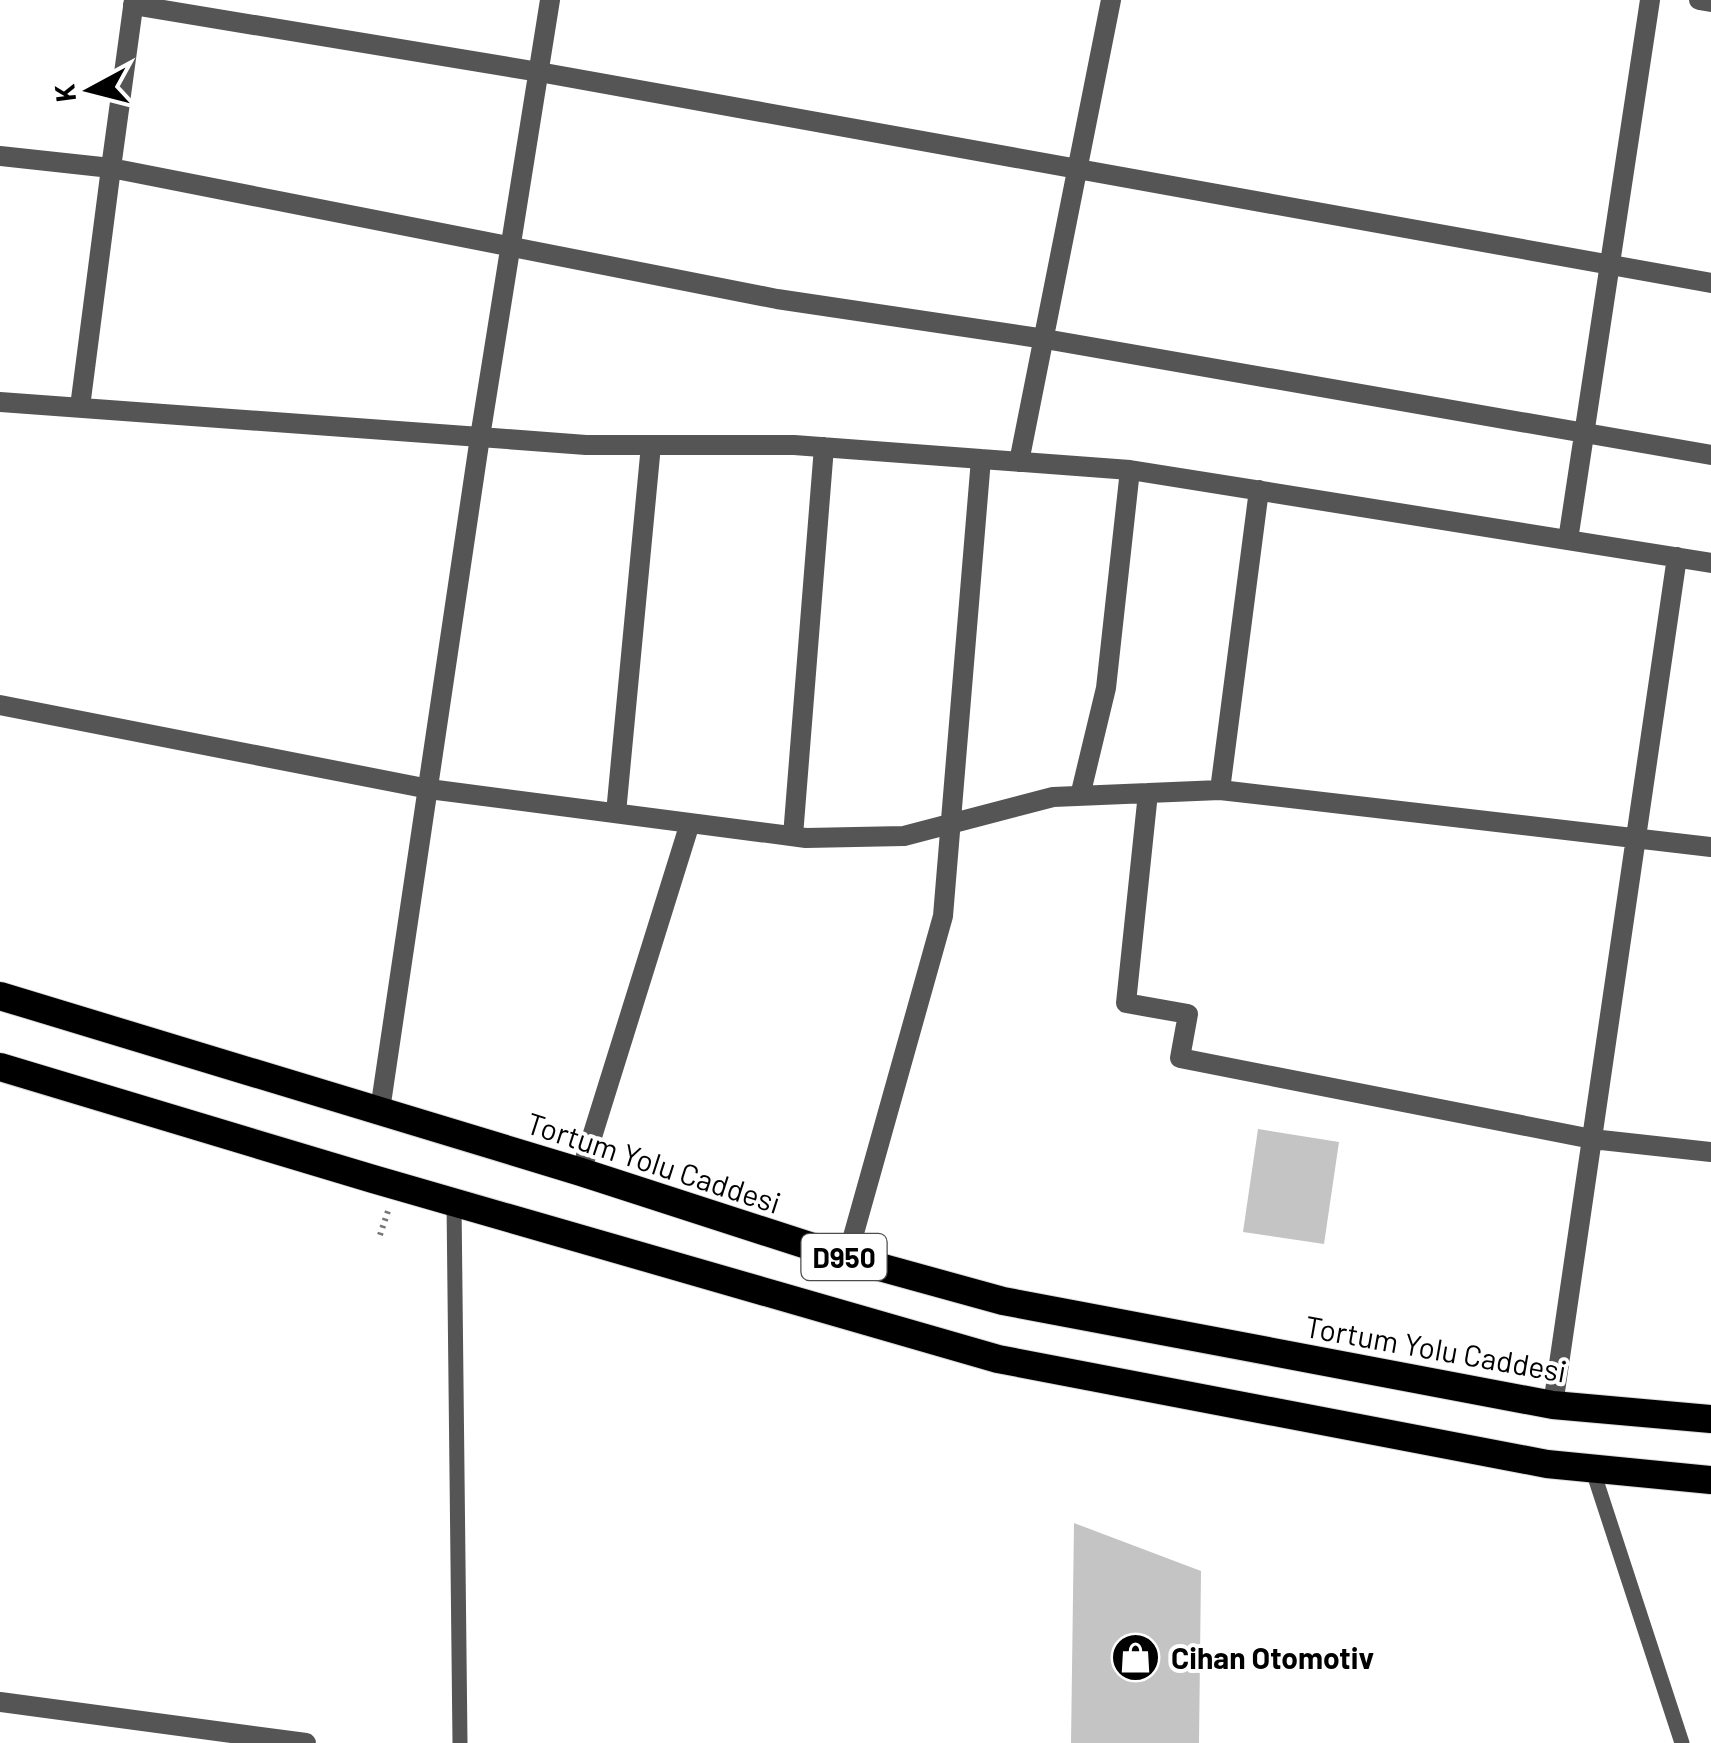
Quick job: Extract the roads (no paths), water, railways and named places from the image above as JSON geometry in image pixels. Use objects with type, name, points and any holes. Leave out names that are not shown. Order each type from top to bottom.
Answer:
[{"type":"highway","name":"Tortum Yolu Caddesi","points":[[0,996],[581,1172],[847,1258],[1003,1300],[1553,1405],[1711,1418]]},
{"type":"highway","name":"D950","points":[[0,1068],[998,1359],[1547,1464],[1711,1480]]},
{"type":"street","points":[[380,1110],[480,437],[550,0]]},
{"type":"street","points":[[1019,462],[1111,0]]},
{"type":"street","points":[[1568,540],[1650,0]]},
{"type":"street","points":[[80,407],[133,2],[1711,283]]},
{"type":"street","points":[[0,156],[111,168],[778,299],[1045,340],[1711,455]]},
{"type":"street","points":[[0,402],[586,445],[824,447],[1130,470],[1711,562]]},
{"type":"street","points":[[616,813],[652,445]]},
{"type":"street","points":[[792,836],[824,447]]},
{"type":"street","points":[[847,1258],[943,916],[980,459]]},
{"type":"street","points":[[1080,796],[1106,688],[1130,470]]},
{"type":"street","points":[[1220,790],[1259,490]]},
{"type":"street","points":[[1553,1405],[1677,557]]},
{"type":"street","points":[[0,704],[429,789],[792,836],[904,836],[1053,797],[1220,790],[1711,847]]},
{"type":"street","points":[[1148,792],[1126,1002],[1188,1014],[1180,1058],[1592,1138],[1711,1152]]},
{"type":"street","points":[[581,1172],[690,823]]},
{"type":"street","points":[[0,1702],[306,1743]]},
{"type":"lane","points":[[454,1202],[460,1743]]},
{"type":"lane","points":[[1592,1468],[1682,1743]]},
{"type":"place","name":"Cihan Otomotiv","points":[[1136,1657]]}]
